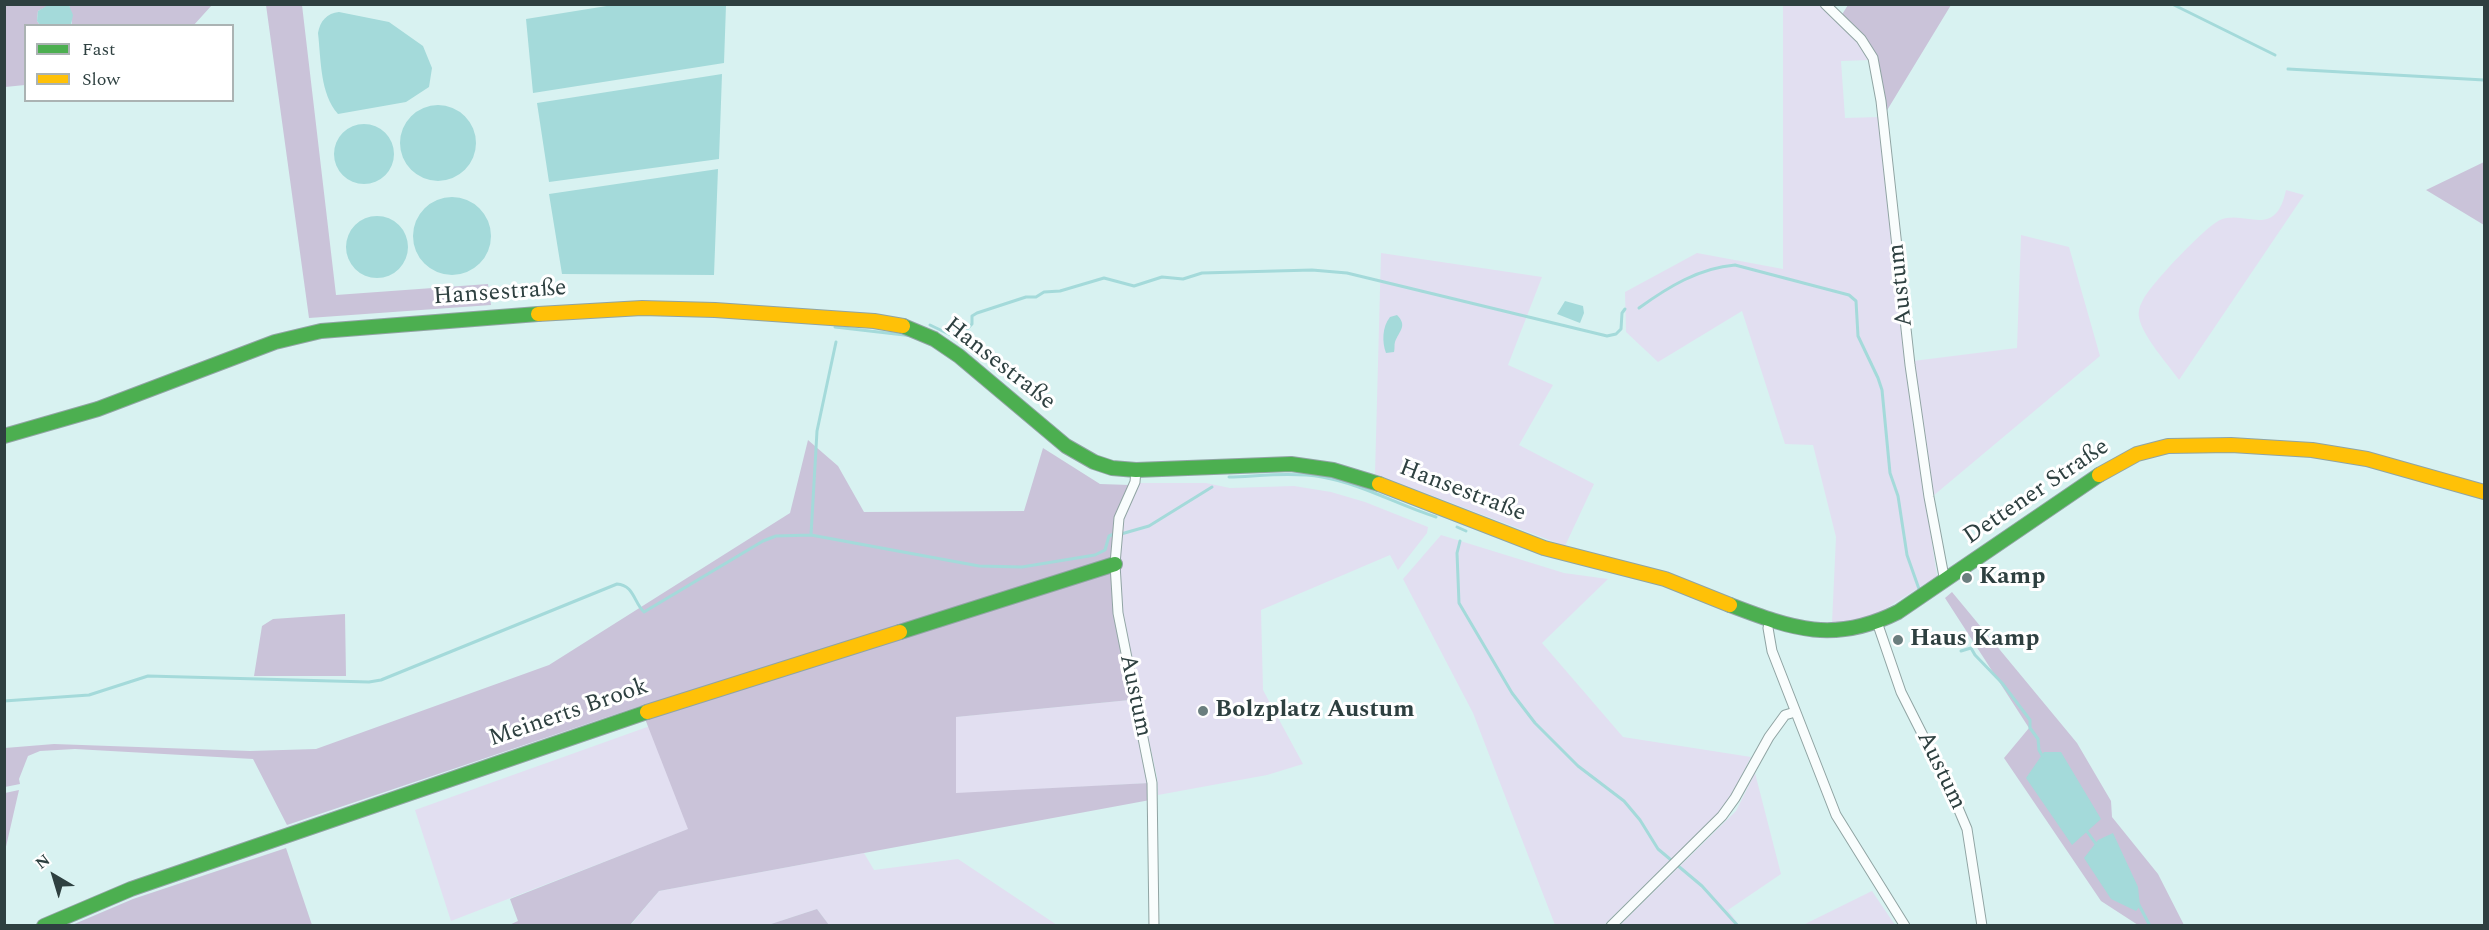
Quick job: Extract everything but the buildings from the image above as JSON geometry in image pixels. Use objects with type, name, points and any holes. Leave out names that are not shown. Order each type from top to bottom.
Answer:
[{"type":"street","name":"Austum","points":[[1825,4],[1861,39],[1874,58],[1883,116],[1913,387],[1929,497],[1945,582]]},
{"type":"street","name":"Hansestraße","points":[[4,436],[98,409],[275,342],[321,332],[380,325],[610,309],[675,308],[874,321],[917,331],[959,356],[1081,456],[1112,468],[1136,470],[1274,464],[1306,465],[1333,470],[1377,483],[1544,548],[1665,579],[1770,620]]},
{"type":"street","name":"Dettener Straße","points":[[1770,620],[1804,629],[1829,632],[1877,622],[1898,612],[1945,582],[2104,472],[2137,454],[2168,446],[2231,445],[2312,450],[2367,459],[2484,492]]},
{"type":"street","name":"Austum","points":[[1136,470],[1135,482],[1119,518],[1115,564],[1119,624],[1152,783],[1154,926]]},
{"type":"street","name":"Meinerts Brook","points":[[44,926],[131,890],[608,724],[1115,564]]},
{"type":"street","points":[[1770,620],[1769,640],[1794,712],[1836,814],[1905,926]]},
{"type":"street","name":"Austum","points":[[1877,622],[1901,692],[1950,789],[1967,829],[1982,926]]},
{"type":"street","points":[[1611,926],[1722,816],[1735,798],[1769,737],[1785,715],[1794,712]]},
{"type":"shaded area","points":[[9,4],[50,5],[38,11],[37,21],[39,24],[24,24],[24,85],[5,87],[4,6]]},
{"type":"shaded area","points":[[69,5],[212,5],[195,24],[72,23]]},
{"type":"shaded area","points":[[266,5],[302,5],[336,295],[488,284],[491,305],[309,318]]},
{"type":"shaded area","points":[[1783,5],[1821,5],[1864,48],[1870,60],[1841,61],[1845,118],[1880,117],[1925,496],[1937,576],[1882,611],[1859,619],[1832,623],[1836,537],[1813,445],[1785,444],[1742,311],[1658,362],[1626,332],[1625,292],[1697,253],[1783,269]]},
{"type":"shaded area","points":[[1848,5],[1951,5],[1886,112],[1876,57],[1841,16]]},
{"type":"shaded area","points":[[2484,162],[2484,225],[2426,190]]},
{"type":"shaded area","points":[[2286,190],[2304,195],[2179,380],[2141,325],[2139,313],[2143,300],[2191,244],[2213,225],[2220,220],[2230,218],[2267,219],[2275,215]]},
{"type":"shaded area","points":[[2021,235],[2069,247],[2100,356],[1933,496],[1913,361],[2017,348]]},
{"type":"shaded area","points":[[1381,253],[1542,277],[1508,365],[1553,385],[1519,445],[1594,484],[1565,546],[1375,474]]},
{"type":"shaded area","points":[[808,440],[838,466],[864,512],[1024,511],[1043,448],[1100,484],[1130,485],[1117,518],[1114,613],[1130,700],[956,717],[956,793],[1149,783],[1150,800],[659,891],[630,925],[507,926],[518,921],[510,899],[688,829],[640,706],[287,825],[253,759],[75,749],[40,751],[28,756],[19,779],[20,784],[5,787],[5,748],[54,744],[250,751],[316,749],[549,665],[790,513]]},
{"type":"shaded area","points":[[1139,483],[1206,483],[1230,488],[1294,486],[1331,492],[1365,502],[1428,527],[1427,533],[1398,570],[1390,555],[1261,610],[1263,690],[1303,764],[1267,775],[1158,795],[1157,777],[1120,613],[1119,564],[1123,518]]},
{"type":"shaded area","points":[[1441,535],[1564,573],[1608,579],[1542,643],[1623,737],[1751,757],[1727,804],[1604,925],[1555,925],[1473,713],[1403,579]]},
{"type":"shaded area","points":[[1952,592],[2077,743],[2111,801],[2112,817],[2158,874],[2184,925],[2138,925],[2101,901],[2004,758],[2029,728],[1945,598]]},
{"type":"shaded area","points":[[345,614],[346,676],[254,676],[262,626],[273,619]]},
{"type":"shaded area","points":[[1130,700],[1149,783],[956,794],[955,717]]},
{"type":"shaded area","points":[[650,726],[689,829],[451,921],[415,810]]},
{"type":"shaded area","points":[[1755,773],[1781,874],[1728,910],[1739,925],[1620,925],[1736,811]]},
{"type":"shaded area","points":[[19,790],[5,851],[5,793]]},
{"type":"shaded area","points":[[286,848],[312,925],[72,925],[133,899]]},
{"type":"shaded area","points":[[864,853],[874,870],[958,859],[1057,925],[829,925],[817,909],[768,925],[630,926],[659,891]]},
{"type":"shaded area","points":[[1872,891],[1895,925],[1803,925]]},
{"type":"shaded area","points":[[817,909],[829,925],[768,925]]},
{"type":"water","points":[[50,4],[69,5],[73,15],[71,24],[39,24],[37,21],[38,11]]},
{"type":"water","points":[[619,4],[726,5],[724,63],[533,93],[526,19]]},
{"type":"water","points":[[339,12],[389,22],[423,46],[432,68],[429,87],[406,102],[338,114],[332,106],[325,86],[318,33],[325,18]]},
{"type":"water","points":[[722,74],[719,159],[549,182],[537,103]]},
{"type":"water","points":[[438,105],[453,108],[465,116],[473,128],[476,143],[473,158],[465,170],[453,178],[438,181],[423,178],[411,170],[403,158],[400,143],[403,128],[411,116],[423,108]]},
{"type":"water","points":[[364,124],[385,133],[394,154],[385,175],[364,184],[343,175],[334,154],[343,133]]},
{"type":"water","points":[[718,169],[714,275],[562,274],[549,194]]},
{"type":"water","points":[[444,197],[460,197],[474,203],[485,214],[491,228],[491,244],[485,258],[474,269],[460,275],[444,275],[430,269],[419,258],[413,244],[413,228],[419,214],[430,203]]},
{"type":"water","points":[[377,216],[399,225],[408,247],[399,269],[377,278],[355,269],[346,247],[355,225]]},
{"type":"water","points":[[1565,301],[1583,306],[1584,313],[1580,323],[1557,314]]},
{"type":"water","points":[[1397,315],[1402,322],[1402,328],[1395,342],[1394,352],[1386,353],[1383,339],[1385,325],[1390,317]]},
{"type":"water","points":[[2044,752],[2061,752],[2101,819],[2072,845],[2026,778]]},
{"type":"water","points":[[2113,833],[2138,887],[2140,906],[2136,911],[2111,899],[2084,858],[2098,840]]},
{"type":"waterway","points":[[2172,4],[2275,55]]},
{"type":"waterway","points":[[2288,69],[2484,80]]},
{"type":"waterway","points":[[1639,308],[1696,274],[1735,265],[1849,295],[1856,301],[1858,336],[1882,390],[1890,473],[1898,496],[1907,555],[1919,589]]},
{"type":"waterway","points":[[967,329],[972,324],[972,316],[977,313],[1026,297],[1036,297],[1044,292],[1060,291],[1104,278],[1134,286],[1162,277],[1183,279],[1202,273],[1312,270],[1347,273],[1607,336],[1616,334],[1621,329],[1622,313],[1625,309]]},
{"type":"waterway","points":[[930,325],[953,336]]},
{"type":"waterway","points":[[835,327],[913,336]]},
{"type":"waterway","points":[[811,535],[817,431],[836,342]]},
{"type":"waterway","points":[[1229,477],[1288,475],[1322,477],[1366,490],[1436,517]]},
{"type":"waterway","points":[[1121,534],[1149,526],[1212,487]]},
{"type":"waterway","points":[[1457,527],[1466,531]]},
{"type":"waterway","points":[[4,701],[89,695],[148,676],[369,682],[381,680],[617,584],[623,585],[630,591],[644,612],[763,541],[776,536],[811,535],[979,566],[1022,567],[1095,555],[1105,550],[1109,536],[1114,534]]},
{"type":"waterway","points":[[1460,541],[1457,553],[1459,603],[1512,693],[1535,723],[1578,766],[1624,801],[1640,820],[1658,849],[1702,886],[1738,926]]},
{"type":"waterway","points":[[1961,651],[1971,648],[2002,683],[2030,720],[2030,728],[2038,739],[2039,750],[2043,757]]},
{"type":"waterway","points":[[2086,830],[2096,844]]},
{"type":"waterway","points":[[2138,903],[2150,926]]},
{"type":"traffic: fast","points":[[4,436],[98,409],[275,342],[321,331],[538,314]]},
{"type":"traffic: fast","points":[[903,326],[934,339],[959,356],[1066,446],[1094,462],[1112,468],[1136,470],[1291,464],[1333,470],[1379,484]]},
{"type":"traffic: fast","points":[[1730,605],[1774,621],[1814,630],[1854,628],[1875,622],[1898,612],[2099,475]]},
{"type":"traffic: fast","points":[[900,632],[1115,564]]},
{"type":"traffic: fast","points":[[44,926],[131,889],[647,712]]},
{"type":"traffic: slow","points":[[538,314],[642,308],[715,310],[874,321],[903,326]]},
{"type":"traffic: slow","points":[[2099,475],[2137,454],[2168,446],[2231,445],[2312,450],[2367,459],[2484,492]]},
{"type":"traffic: slow","points":[[1379,484],[1544,548],[1665,579],[1730,605]]},
{"type":"traffic: slow","points":[[647,712],[900,632]]},
{"type":"place","name":"Kamp","points":[[1967,578]]},
{"type":"place","name":"Haus Kamp","points":[[1898,640]]},
{"type":"place","name":"Bolzplatz Austum","points":[[1203,711]]}]
